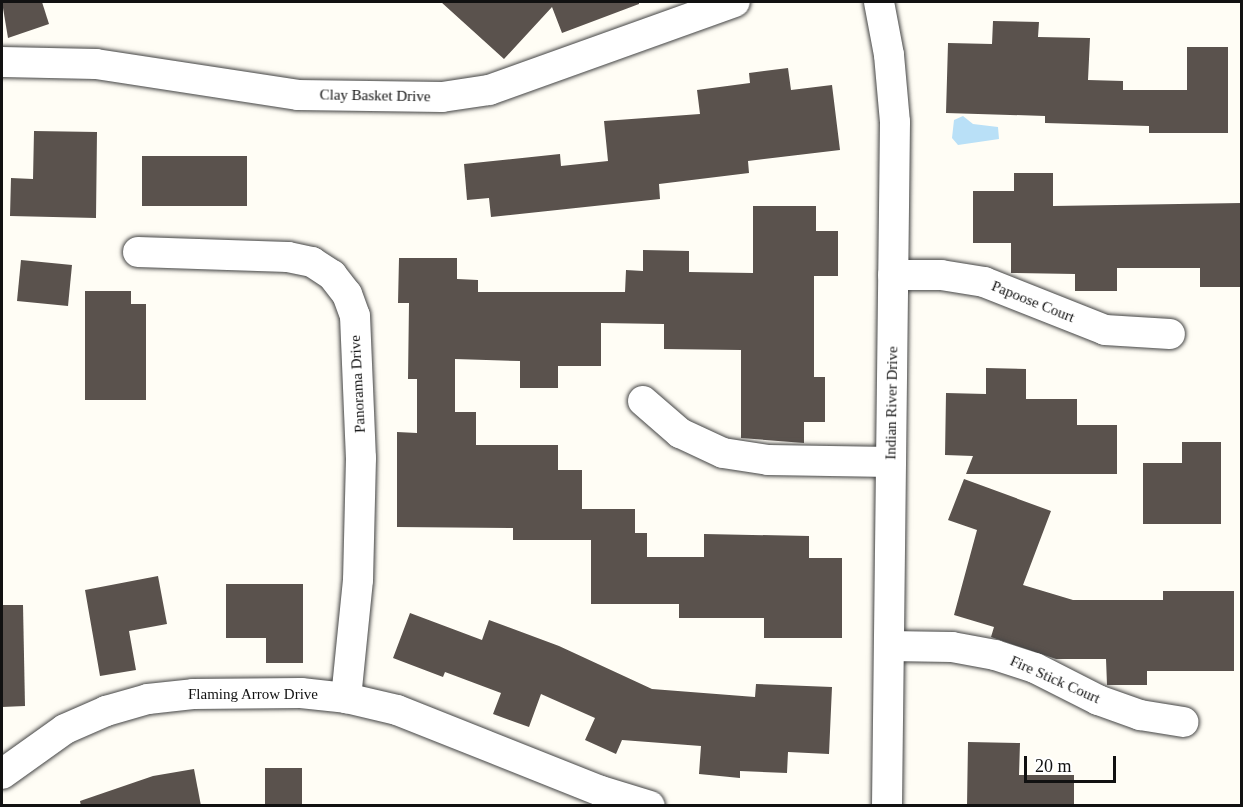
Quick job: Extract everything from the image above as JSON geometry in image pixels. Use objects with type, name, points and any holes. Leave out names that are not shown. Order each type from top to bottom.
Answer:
[{"type":"street","name":"Clay Basket Drive","points":[[2,62],[96,64],[298,95],[442,97],[489,90],[735,2]]},
{"type":"street","name":"Indian River Drive","points":[[879,2],[889,55],[895,122],[887,806]]},
{"type":"street","name":"Panorama Drive","points":[[138,252],[288,257],[312,262],[332,274],[347,294],[355,316],[361,458],[358,580],[346,698]]},
{"type":"street","name":"Papoose Court","points":[[893,274],[941,275],[984,282],[1105,330],[1170,334]]},
{"type":"street","points":[[643,401],[680,433],[723,453],[768,460],[891,462]]},
{"type":"street","name":"Fire Stick Court","points":[[889,646],[952,647],[995,655],[1035,668],[1119,707],[1184,722]]},
{"type":"street","name":"Flaming Arrow Drive","points":[[2,774],[65,729],[106,711],[148,699],[204,693],[301,693],[346,698],[397,710],[601,791],[650,806]]},
{"type":"water","points":[[963,116],[973,124],[998,127],[999,139],[958,145],[952,138],[954,120]]},
{"type":"building","points":[[2,2],[42,2],[49,24],[8,38]]},
{"type":"building","points":[[441,2],[639,2],[639,4],[562,33],[552,7],[504,59]]},
{"type":"building","points":[[993,21],[1039,22],[1038,37],[1090,38],[1088,80],[1123,81],[1123,90],[1187,90],[1187,47],[1228,47],[1228,133],[1149,133],[1149,126],[1045,123],[1045,116],[946,113],[948,43],[992,44]]},
{"type":"building","points":[[788,68],[791,90],[832,85],[840,150],[748,161],[749,173],[659,184],[660,199],[491,217],[489,198],[467,200],[464,164],[560,154],[561,166],[608,161],[604,121],[700,114],[697,90],[750,83],[749,73]]},
{"type":"building","points":[[34,131],[97,132],[96,218],[10,216],[11,178],[33,179]]},
{"type":"building","points":[[142,156],[247,156],[247,206],[142,206]]},
{"type":"building","points":[[1014,173],[1053,173],[1053,206],[1242,203],[1242,287],[1200,287],[1200,268],[1117,268],[1117,291],[1075,291],[1075,274],[1011,273],[1011,243],[973,243],[973,191],[1014,191]]},
{"type":"building","points":[[753,206],[816,206],[816,231],[838,231],[838,276],[814,276],[814,377],[825,377],[825,422],[804,422],[804,443],[741,438],[741,350],[664,349],[664,324],[601,323],[601,366],[558,366],[558,388],[520,388],[520,361],[455,359],[455,412],[476,412],[476,445],[558,445],[558,470],[582,470],[582,509],[635,509],[635,533],[647,533],[647,557],[704,557],[704,534],[809,536],[809,558],[842,558],[842,638],[764,638],[764,618],[679,618],[679,604],[591,604],[591,540],[513,540],[513,528],[397,527],[397,432],[417,433],[417,379],[408,379],[409,303],[398,303],[399,258],[457,258],[457,279],[478,280],[478,292],[625,292],[626,270],[643,271],[643,250],[689,251],[689,272],[753,273]]},
{"type":"building","points":[[21,260],[72,265],[68,306],[17,301]]},
{"type":"building","points":[[85,291],[131,291],[131,304],[146,304],[146,400],[85,400]]},
{"type":"building","points":[[986,368],[1026,369],[1026,399],[1077,399],[1077,425],[1117,425],[1117,474],[966,474],[973,456],[945,455],[946,393],[986,394]]},
{"type":"building","points":[[1182,442],[1221,442],[1221,524],[1143,524],[1143,463],[1182,463]]},
{"type":"building","points":[[964,479],[1051,511],[1023,585],[1073,600],[1163,600],[1163,591],[1234,591],[1234,671],[1147,671],[1147,685],[1107,685],[1106,659],[1056,659],[991,637],[994,627],[954,615],[977,530],[948,520]]},
{"type":"building","points":[[158,576],[167,624],[129,631],[136,670],[100,676],[85,590]]},
{"type":"building","points":[[226,584],[303,584],[303,663],[266,663],[266,638],[226,638]]},
{"type":"building","points":[[2,605],[23,605],[25,706],[2,707]]},
{"type":"building","points":[[410,613],[482,640],[489,620],[559,646],[652,689],[755,697],[756,684],[832,687],[829,754],[788,752],[787,773],[740,771],[740,778],[699,774],[701,746],[622,740],[616,754],[585,740],[595,718],[541,694],[529,727],[493,714],[501,693],[445,672],[443,677],[393,658]]},
{"type":"building","points":[[968,742],[1020,743],[1019,775],[1074,775],[1074,806],[967,806]]},
{"type":"building","points":[[265,768],[302,768],[302,806],[265,806]]},
{"type":"building","points":[[194,769],[201,806],[81,806],[80,801],[153,776]]}]
